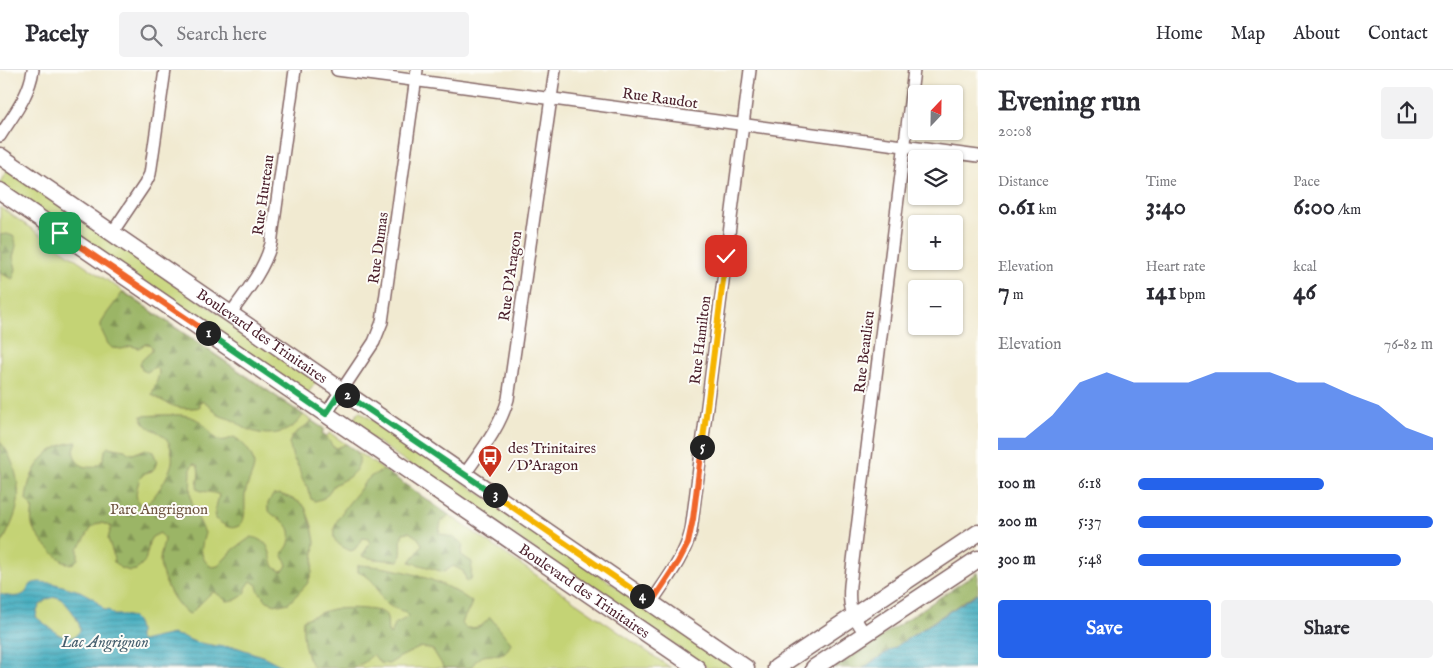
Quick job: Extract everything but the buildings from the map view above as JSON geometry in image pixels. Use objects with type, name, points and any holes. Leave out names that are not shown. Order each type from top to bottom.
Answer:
[{"type":"main road","name":"Boulevard des Trinitaires","points":[[0,156],[746,668]]},
{"type":"main road","name":"Boulevard des Trinitaires","points":[[0,191],[697,668]]},
{"type":"main road","points":[[776,668],[978,534]]},
{"type":"main road","points":[[814,668],[978,559]]},
{"type":"main road","points":[[675,653],[683,668]]},
{"type":"street","points":[[0,136],[24,99],[29,88],[32,70]]},
{"type":"street","points":[[112,233],[150,174],[166,70]]},
{"type":"street","name":"Rue Hurteau","points":[[230,314],[259,272],[271,244],[295,70]]},
{"type":"street","name":"Rue Raudot","points":[[337,70],[417,75],[550,99],[978,156]]},
{"type":"street","name":"Rue D'Aragon","points":[[464,475],[494,431],[505,410],[508,399],[554,70]]},
{"type":"street","name":"Rue Hamilton","points":[[651,603],[678,562],[688,543],[691,531],[750,70]]},
{"type":"street","name":"Rue Beaulieu","points":[[865,634],[853,617],[850,605],[850,584],[914,70]]},
{"type":"street","name":"Rue Dumas","points":[[326,414],[374,342],[382,322],[417,75]]},
{"type":"green space","points":[[8,169],[317,381],[307,394],[0,184]]},
{"type":"green space","name":"Parc Angrignon","points":[[0,207],[324,429],[322,433],[327,436],[330,433],[671,668],[0,668]]},
{"type":"green space","points":[[7,234],[13,236],[16,246],[13,257],[16,269],[13,279],[0,273],[0,235]]},
{"type":"green space","points":[[123,292],[303,415],[293,426],[286,430],[279,433],[264,434],[247,429],[230,419],[222,417],[204,402],[200,401],[200,407],[180,408],[152,395],[159,371],[155,367],[147,372],[142,370],[140,364],[152,351],[152,347],[149,344],[145,344],[139,348],[131,346],[122,349],[112,348],[101,329],[105,316]]},
{"type":"green space","points":[[359,411],[731,665],[729,668],[708,668],[351,424]]},
{"type":"green space","points":[[181,415],[195,418],[217,439],[226,440],[234,437],[247,448],[252,456],[254,468],[245,495],[244,518],[240,525],[233,528],[225,526],[215,519],[219,495],[197,489],[198,468],[197,465],[193,464],[191,467],[191,499],[205,533],[202,552],[204,560],[212,567],[218,566],[233,550],[251,537],[266,544],[274,567],[280,571],[284,570],[287,565],[282,553],[289,543],[290,531],[282,520],[271,513],[268,509],[268,503],[273,495],[280,494],[299,502],[305,507],[312,526],[315,542],[312,573],[307,584],[289,603],[279,605],[267,601],[258,590],[257,585],[251,581],[246,588],[246,592],[240,598],[227,601],[215,592],[211,593],[190,614],[179,606],[174,599],[163,574],[160,561],[164,538],[160,533],[152,537],[149,542],[145,561],[136,570],[130,571],[120,568],[114,562],[108,539],[111,527],[104,524],[94,525],[78,548],[78,559],[74,563],[69,564],[53,553],[37,535],[32,524],[33,508],[26,500],[30,479],[35,469],[48,454],[66,444],[77,442],[74,451],[75,458],[79,464],[85,467],[98,465],[108,447],[125,450],[133,454],[146,449],[153,452],[157,461],[155,467],[140,478],[136,492],[137,500],[141,506],[151,500],[168,474],[172,455],[166,438],[150,428],[141,416]]},
{"type":"green space","points":[[312,421],[324,429],[322,433],[333,447],[337,448],[346,444],[357,452],[359,457],[356,470],[349,477],[334,485],[324,498],[315,501],[311,499],[307,486],[301,477],[289,443],[293,435]]},
{"type":"green space","points":[[0,442],[9,454],[12,462],[17,478],[18,494],[14,518],[0,546]]},
{"type":"green space","points":[[384,470],[449,515],[441,522],[439,533],[456,539],[463,544],[461,555],[472,562],[471,579],[467,582],[463,571],[453,566],[444,572],[410,562],[422,544],[418,538],[409,532],[403,533],[399,561],[362,556],[370,543],[368,539],[363,538],[355,549],[351,551],[336,542],[334,528],[340,515],[364,483],[375,474]]},
{"type":"green space","points":[[358,565],[403,571],[446,586],[472,602],[462,624],[466,628],[477,627],[490,617],[511,643],[508,649],[501,654],[479,658],[470,668],[444,668],[433,650],[421,647],[389,664],[380,663],[373,654],[365,662],[352,668],[315,668],[308,659],[306,652],[303,639],[303,620],[333,609],[369,609],[383,612],[386,615],[388,632],[391,634],[395,624],[408,617],[405,612],[391,607],[385,602],[374,583],[368,577],[358,572]]},
{"type":"green space","points":[[978,572],[978,592],[863,668],[834,668]]},
{"type":"water","name":"Lac Angrignon","points":[[33,583],[52,583],[80,591],[93,598],[105,610],[109,610],[114,615],[131,617],[137,622],[139,639],[141,641],[172,634],[195,642],[236,647],[265,657],[286,668],[0,668],[0,594],[20,596]],"holes":[[[57,597],[72,612],[80,627],[80,631],[74,637],[64,637],[58,634],[36,617],[38,609],[45,601]]]},
{"type":"water","points":[[978,593],[978,668],[863,668]]},
{"type":"place","name":"des Trinitaires / D'Aragon","points":[[490,478]]},
{"type":"route","points":[[60,233],[326,414],[341,391],[651,603],[684,552],[691,531],[726,256]]}]
